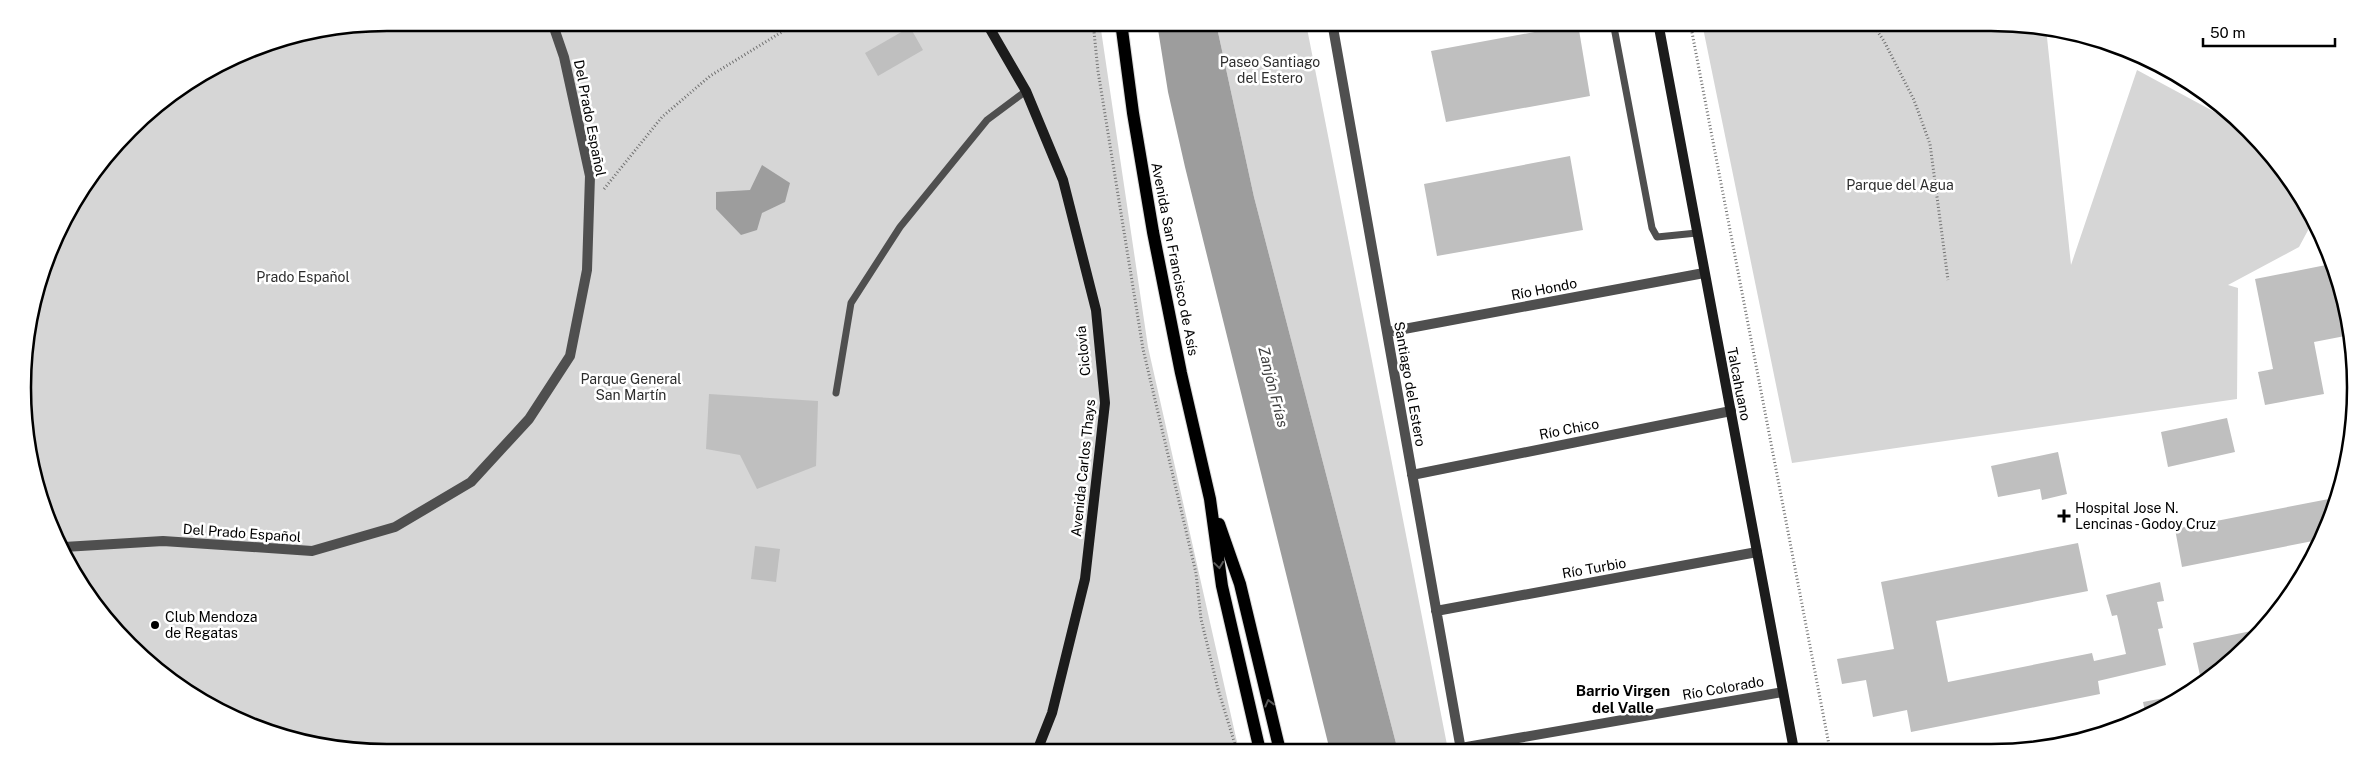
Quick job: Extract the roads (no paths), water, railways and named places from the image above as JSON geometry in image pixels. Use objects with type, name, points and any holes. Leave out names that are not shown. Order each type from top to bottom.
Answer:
[{"type":"main road","name":"Avenida San Francisco de Asís","points":[[1122,31],[1133,113],[1153,232],[1210,499],[1222,586],[1258,744]]},
{"type":"main road","name":"Avenida San Francisco de Asís","points":[[1210,499],[1240,584],[1278,744]]},
{"type":"street","name":"Del Prado Español","points":[[69,547],[163,541],[312,551],[395,527],[471,482],[528,419],[570,356],[587,270],[590,176],[564,58],[555,31]]},
{"type":"street","name":"Avenida Carlos Thays","points":[[991,31],[1026,91],[1062,180],[1096,310],[1105,403],[1085,578],[1052,713],[1039,744]]},
{"type":"street","name":"Santiago del Estero","points":[[1334,31],[1460,744]]},
{"type":"street","name":"Talcahuano","points":[[1660,31],[1793,744]]},
{"type":"street","name":"Río Hondo","points":[[1388,332],[1704,273]]},
{"type":"street","name":"Río Chico","points":[[1412,475],[1730,411]]},
{"type":"street","name":"Río Turbio","points":[[1436,611],[1757,552]]},
{"type":"street","name":"Río Colorado","points":[[1489,744],[1783,692]]},
{"type":"lane","points":[[1615,31],[1652,228],[1657,237],[1697,233]]},
{"type":"lane","points":[[836,394],[851,303],[900,228],[987,120],[1026,91]]},
{"type":"water","name":"Zanjón Frías","points":[[1158,31],[1218,31],[1254,197],[1396,744],[1328,744],[1168,92]]},
{"type":"water","points":[[762,165],[790,183],[785,202],[762,213],[757,230],[741,235],[716,209],[716,192],[750,190]]},
{"type":"place","name":"Hospital Jose N. Lencinas - Godoy Cruz","points":[[2064,516]]},
{"type":"place","name":"Club Mendoza de Regatas","points":[[155,625]]},
{"type":"district","name":"Barrio Virgen del Valle","points":[[1623,700]]},
{"type":"park label","name":"Paseo Santiago del Estero","points":[[1270,70]]},
{"type":"park label","name":"Parque del Agua","points":[[1900,185]]},
{"type":"park label","name":"Prado Español","points":[[303,277]]},
{"type":"park label","name":"Parque General San Martín","points":[[631,388]]}]
